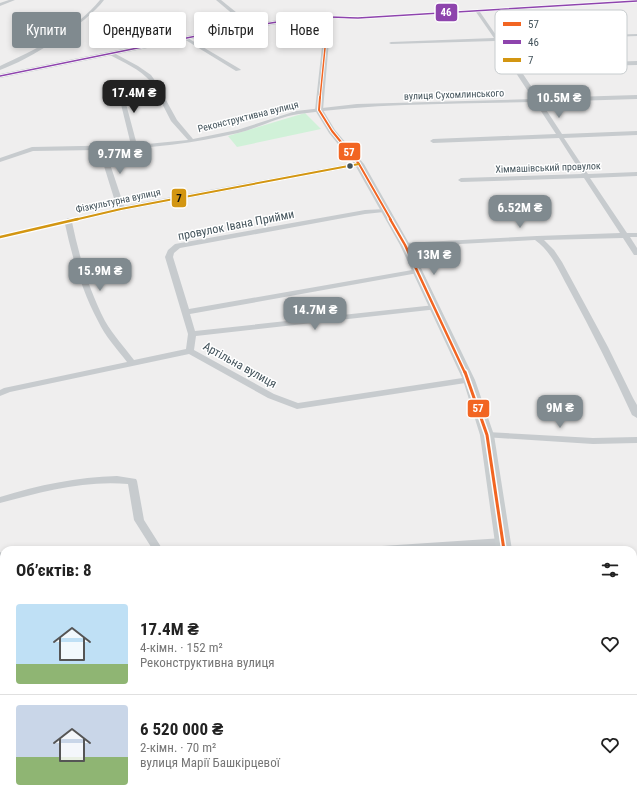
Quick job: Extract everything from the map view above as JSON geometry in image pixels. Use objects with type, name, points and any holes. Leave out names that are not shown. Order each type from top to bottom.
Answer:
[{"type":"street","points":[[0,5],[13,0]]},
{"type":"street","points":[[0,68],[62,34],[92,11],[102,0]]},
{"type":"street","points":[[218,0],[233,12]]},
{"type":"street","points":[[510,10],[637,2]]},
{"type":"street","points":[[333,18],[495,11]]},
{"type":"street","points":[[478,12],[495,37]]},
{"type":"street","points":[[627,35],[637,35]]},
{"type":"street","points":[[186,38],[194,36]]},
{"type":"street","points":[[186,38],[238,70]]},
{"type":"street","points":[[391,43],[495,40]]},
{"type":"street","points":[[0,76],[138,48]]},
{"type":"street","points":[[325,48],[319,110],[332,131],[359,164],[405,245],[469,380],[487,435],[503,546]]},
{"type":"street","points":[[110,54],[133,64],[154,81],[174,122],[192,141]]},
{"type":"street","points":[[627,63],[637,63]]},
{"type":"street","points":[[521,74],[637,253]]},
{"type":"street","points":[[118,85],[134,148]]},
{"type":"street","name":"вулиця Сухомлинського","points":[[319,110],[357,106],[637,97]]},
{"type":"street","name":"Реконструктивна вулиця","points":[[0,160],[32,149],[134,148],[192,141],[238,131],[296,113],[319,110]]},
{"type":"street","points":[[433,141],[637,133]]},
{"type":"street","points":[[102,148],[121,208]]},
{"type":"street","name":"Фізкультурна вулиця","points":[[0,237],[121,208],[359,164]]},
{"type":"street","name":"Хіммашівський провулок","points":[[461,180],[637,174]]},
{"type":"street","name":"провулок Івана Прийми","points":[[190,351],[192,334],[169,257],[171,252],[178,246],[365,212],[384,210]]},
{"type":"street","points":[[68,220],[74,249],[88,292],[102,322],[132,363]]},
{"type":"street","points":[[405,245],[537,238],[637,235]]},
{"type":"street","points":[[537,238],[546,243],[573,290],[612,362],[637,415]]},
{"type":"street","points":[[186,312],[418,271]]},
{"type":"street","points":[[192,334],[435,307]]},
{"type":"street","name":"Артільна вулиця","points":[[2,391],[190,351],[271,396],[297,406],[469,380]]},
{"type":"street","points":[[487,435],[593,442],[635,441]]},
{"type":"street","points":[[0,500],[77,483],[117,479],[132,481],[136,492],[136,504],[139,519],[156,546]]},
{"type":"green space","points":[[305,113],[321,129],[237,147],[228,136]]},
{"type":"transit line","name":"46","points":[[0,76],[216,32],[308,17],[322,16],[328,18],[358,18],[637,1]]},
{"type":"transit line","name":"57","points":[[325,48],[319,110],[332,131],[359,164],[405,245],[469,380],[487,435],[503,546]]},
{"type":"transit line","name":"7","points":[[0,237],[121,209],[359,164]]}]
